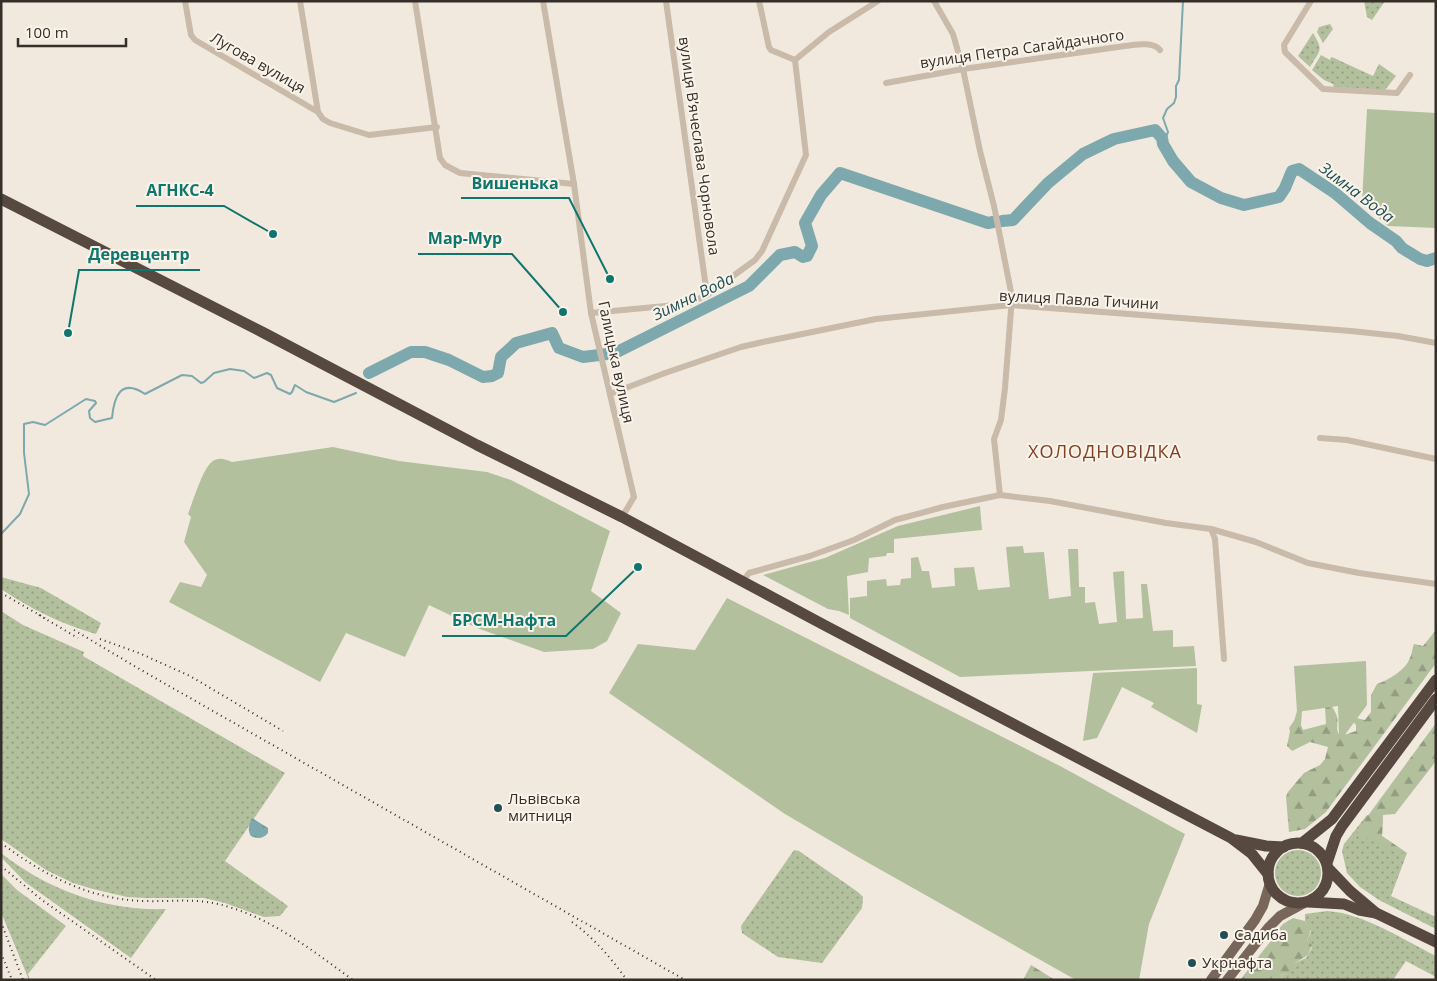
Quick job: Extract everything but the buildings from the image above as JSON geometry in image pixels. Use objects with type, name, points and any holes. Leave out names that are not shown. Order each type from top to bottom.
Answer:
[{"type":"highway","points":[[1,199],[478,445],[622,517],[1234,840],[1256,858],[1278,895],[1285,901],[1294,903],[1344,904],[1359,910],[1376,913]]},
{"type":"highway","points":[[1302,844],[1337,814],[1436,680]]},
{"type":"highway","points":[[1306,902],[1317,897],[1323,890],[1328,877],[1327,866],[1336,836],[1342,826],[1436,699]]},
{"type":"highway","points":[[1234,840],[1266,846],[1284,847],[1293,844],[1311,846],[1319,851],[1327,866],[1350,891],[1376,913],[1436,942]]},
{"type":"highway","points":[[1269,879],[1269,865],[1274,856],[1284,847]]},
{"type":"main road","points":[[1211,980],[1256,920],[1263,906],[1269,879]]},
{"type":"main road","points":[[1227,980],[1268,928],[1280,916],[1306,902]]},
{"type":"street","name":"Лугова вулиця","points":[[186,1],[191,35],[194,40],[318,112],[330,123],[369,135],[436,127]]},
{"type":"street","points":[[300,1],[318,112]]},
{"type":"street","points":[[415,1],[440,158],[445,165],[460,173],[574,184]]},
{"type":"street","name":"Галицька вулиця","points":[[543,1],[574,184],[591,314],[634,497],[622,517]]},
{"type":"street","name":"вулиця Вʼячеслава Чорновола","points":[[666,1],[707,295]]},
{"type":"street","points":[[759,1],[768,47],[795,60]]},
{"type":"street","points":[[795,60],[829,32],[878,1]]},
{"type":"street","points":[[934,1],[953,34],[963,69],[980,151],[1000,232],[1012,296],[1006,388],[1001,420],[994,439],[1000,495]]},
{"type":"street","points":[[1311,1],[1284,45],[1285,52],[1323,89],[1397,93],[1410,76]]},
{"type":"street","name":"вулиця Петра Сагайдачного","points":[[886,82],[1125,46],[1148,44],[1160,50]]},
{"type":"street","points":[[591,314],[687,304],[707,295],[751,263],[762,251],[806,155],[795,60]]},
{"type":"street","name":"вулиця Павла Тичини","points":[[610,394],[673,370],[741,347],[763,342],[876,319],[1011,305],[1352,331],[1398,336],[1436,343]]},
{"type":"street","points":[[1320,438],[1347,440],[1436,459]]},
{"type":"street","points":[[742,582],[748,572],[810,556],[854,540],[895,520],[943,507],[1000,495],[1050,501],[1166,523],[1211,529],[1256,542],[1308,563],[1359,573],[1436,584]]},
{"type":"street","points":[[1211,529],[1215,540],[1224,659]]},
{"type":"green space","points":[[1364,1],[1385,1],[1372,20],[1367,17]]},
{"type":"green space","points":[[1330,24],[1333,29],[1323,43],[1317,32],[1319,27]]},
{"type":"green space","points":[[1313,33],[1320,47],[1310,67],[1298,56]]},
{"type":"green space","points":[[1321,55],[1330,60],[1331,57],[1334,58],[1373,76],[1379,64],[1396,76],[1385,90],[1334,87],[1333,84],[1324,80],[1312,70]]},
{"type":"green space","points":[[1367,109],[1436,113],[1436,228],[1388,226],[1362,202]]},
{"type":"green space","points":[[333,447],[399,461],[487,472],[511,480],[610,531],[591,591],[621,613],[607,641],[593,649],[544,652],[477,628],[429,605],[405,657],[346,633],[320,682],[169,602],[180,582],[201,587],[207,575],[184,542],[191,517],[188,514],[202,477],[213,461],[224,459],[232,462]]},
{"type":"green space","points":[[980,506],[982,530],[894,539],[894,553],[869,558],[868,572],[847,576],[849,615],[828,609],[763,575],[825,558],[898,526]]},
{"type":"green space","points":[[1023,546],[1024,553],[1044,552],[1049,599],[1071,596],[1068,549],[1078,549],[1079,587],[1085,587],[1085,603],[1095,602],[1099,624],[1117,622],[1113,572],[1124,571],[1126,619],[1143,618],[1141,584],[1147,584],[1153,631],[1173,630],[1173,647],[1194,646],[1196,666],[960,677],[850,618],[850,598],[867,596],[867,581],[886,579],[887,586],[900,585],[901,579],[911,578],[911,558],[918,557],[922,571],[929,571],[932,588],[955,586],[954,568],[974,567],[978,590],[1010,587],[1006,547]]},
{"type":"green space","points":[[1,577],[41,588],[101,623],[96,634],[58,621],[24,603],[1,589]]},
{"type":"green space","points":[[727,598],[1060,766],[1185,834],[1149,924],[1139,980],[1076,980],[785,814],[609,693],[638,644],[695,650]]},
{"type":"green space","points":[[1,611],[23,625],[84,652],[83,656],[285,773],[225,861],[288,906],[280,916],[264,917],[225,903],[204,898],[127,897],[93,889],[73,883],[46,870],[1,839]]},
{"type":"green space","points":[[1436,630],[1436,663],[1326,812],[1305,829],[1289,832],[1286,797],[1288,792],[1304,773],[1320,765],[1325,759],[1328,747],[1310,742],[1292,751],[1287,746],[1289,728],[1294,721],[1298,708],[1302,711],[1301,725],[1303,730],[1326,724],[1325,707],[1332,706],[1337,716],[1338,732],[1341,736],[1356,731],[1356,725],[1352,720],[1356,718],[1365,720],[1371,712],[1371,695],[1377,684],[1400,671],[1407,664],[1414,644],[1423,646]]},
{"type":"green space","points":[[1366,661],[1367,705],[1344,736],[1339,736],[1338,706],[1297,712],[1294,666]]},
{"type":"green space","points":[[1197,668],[1197,704],[1202,705],[1197,733],[1151,707],[1154,703],[1122,687],[1097,738],[1083,741],[1093,673]]},
{"type":"green space","points":[[1436,723],[1436,761],[1395,814],[1383,815],[1382,836],[1407,853],[1387,849],[1356,832]]},
{"type":"green space","points":[[1383,814],[1382,836],[1407,853],[1391,896],[1436,917],[1436,929],[1379,900],[1360,887],[1347,873],[1342,851],[1344,844],[1367,815]]},
{"type":"green space","points":[[794,850],[799,851],[863,897],[862,908],[822,963],[778,957],[742,933],[741,926]]},
{"type":"green space","points":[[1294,850],[1302,850],[1311,854],[1317,860],[1321,873],[1317,886],[1311,892],[1302,896],[1294,896],[1285,892],[1279,886],[1275,877],[1275,869],[1279,860],[1285,854]]},
{"type":"green space","points":[[1,853],[38,878],[78,896],[121,906],[143,909],[166,909],[131,958],[25,882],[1,857]]},
{"type":"green space","points":[[1,874],[17,890],[66,926],[28,974],[30,980],[1,912]]},
{"type":"green space","points":[[1327,911],[1341,913],[1369,922],[1436,956],[1436,977],[1406,961],[1393,980],[1283,980],[1280,975],[1286,974],[1295,963],[1306,958],[1312,948],[1307,941],[1311,931],[1305,921],[1305,914]]},
{"type":"green space","points":[[1293,918],[1305,921],[1311,929],[1307,941],[1312,945],[1308,955],[1295,963],[1289,973],[1280,975],[1283,980],[1240,980],[1276,936],[1276,932],[1283,924]]},
{"type":"green space","points":[[1031,965],[1055,980],[1023,980]]},
{"type":"water","points":[[252,818],[268,828],[266,835],[260,838],[251,836],[249,827]]},
{"type":"waterway","points":[[1163,144],[1168,132],[1163,118],[1167,109],[1174,103],[1176,86],[1179,80],[1183,1]]},
{"type":"waterway","name":"Зимна Вода","points":[[1002,221],[1013,220],[1048,183],[1083,154],[1114,139],[1155,130],[1162,138],[1163,144],[1173,161],[1191,182],[1221,198],[1244,205],[1279,197],[1292,171],[1299,169],[1335,193],[1370,223],[1396,241],[1402,248],[1420,259],[1427,261],[1436,258]]},
{"type":"waterway","name":"Зимна Вода","points":[[369,373],[411,352],[425,352],[449,360],[483,377],[492,376],[498,373],[501,357],[516,343],[552,333],[559,348],[583,357],[615,353],[749,286],[780,255],[795,252],[803,257],[807,256],[812,246],[805,223],[821,195],[840,173],[988,223],[993,222]]},
{"type":"waterway","points":[[1,534],[20,514],[29,494],[24,453],[24,424],[33,422],[45,425],[86,399],[96,403],[89,411],[90,418],[95,422],[112,418],[117,397],[125,389],[130,388],[145,394],[182,375],[192,376],[201,383],[214,373],[230,369],[244,371],[254,378],[267,373],[271,375],[277,388],[290,394],[295,385],[306,392],[334,402],[356,393]]},
{"type":"railway","points":[[1,593],[45,618]]},
{"type":"railway","points":[[39,615],[78,638]]},
{"type":"railway","points":[[74,630],[685,980]]},
{"type":"railway","points":[[100,639],[139,653],[190,676],[283,731]]},
{"type":"railway","points":[[1,843],[50,875],[104,896],[143,901],[207,902],[246,913],[263,920],[294,938],[353,980]]},
{"type":"railway","points":[[1,866],[42,900],[156,980]]},
{"type":"railway","points":[[1,922],[23,980]]},
{"type":"railway","points":[[572,922],[602,949],[627,980]]},
{"type":"railway","points":[[1,953],[12,980]]},
{"type":"place","name":"АГНКС-4","points":[[273,234]]},
{"type":"place","name":"Вишенька","points":[[610,279]]},
{"type":"place","name":"Мар-Мур","points":[[563,312]]},
{"type":"place","name":"Деревцентр","points":[[68,333]]},
{"type":"place","name":"БРСМ-Нафта","points":[[638,567]]},
{"type":"place","name":"Львівська митниця","points":[[498,808]]},
{"type":"place","name":"Садиба","points":[[1224,935]]},
{"type":"place","name":"Укрнафта","points":[[1192,963]]},
{"type":"district","name":"ХОЛОДНОВІДКА","points":[[1105,452]]}]
